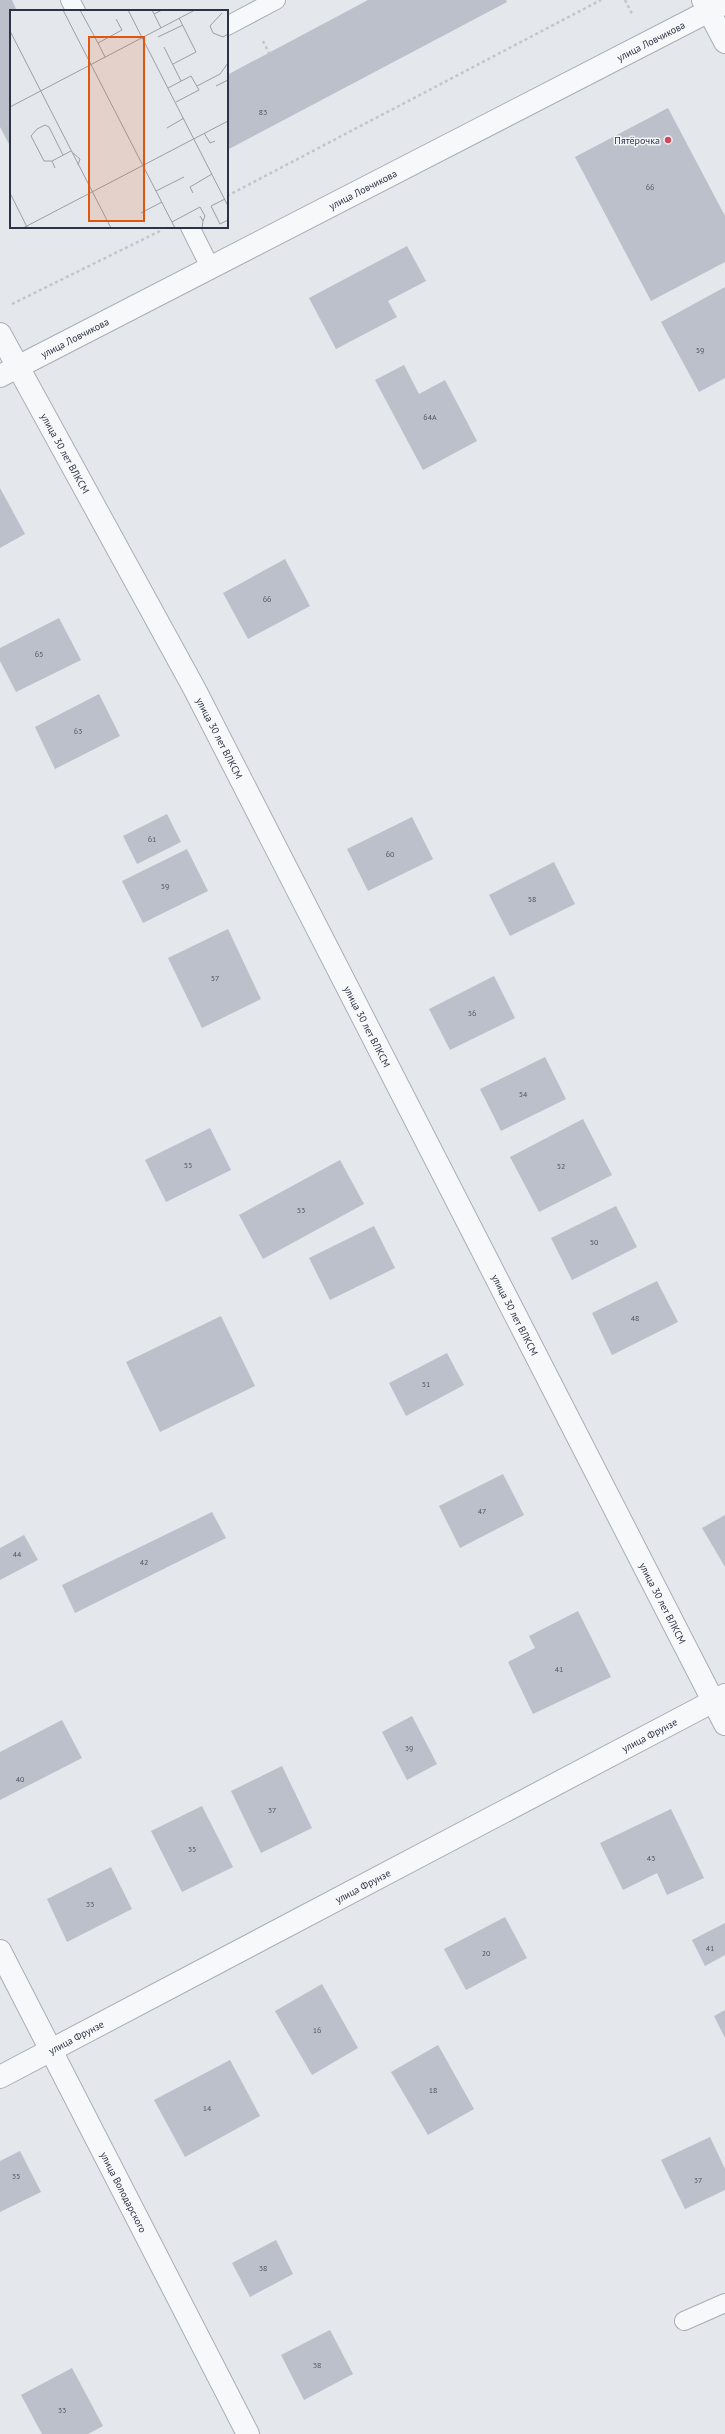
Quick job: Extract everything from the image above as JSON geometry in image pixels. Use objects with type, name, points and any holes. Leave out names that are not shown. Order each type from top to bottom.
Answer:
[{"type":"street","points":[[712,4],[725,42]]},
{"type":"street","name":"улица Ловчикова","points":[[8,371],[212,269],[712,4]]},
{"type":"street","name":"улица 30 лет ВЛКСМ","points":[[0,334],[8,371],[194,688],[719,1698],[725,1724]]},
{"type":"street","name":"улица Фрунзе","points":[[0,2077],[52,2051],[719,1698]]},
{"type":"street","name":"улица Володарского","points":[[0,1951],[248,2434]]},
{"type":"lane","points":[[70,0],[75,10]]},
{"type":"lane","points":[[228,25],[276,0]]},
{"type":"lane","points":[[191,228],[212,269]]},
{"type":"lane","points":[[684,2321],[725,2303]]},
{"type":"path","points":[[228,195],[601,0]]},
{"type":"path","points":[[7,307],[166,228]]},
{"type":"building","points":[[0,0],[12,0],[17,10],[10,10],[10,146],[0,127]]},
{"type":"building","points":[[368,0],[506,0],[507,2],[228,149],[228,74]]},
{"type":"building","points":[[668,108],[725,216],[725,262],[651,301],[575,157]]},
{"type":"building","points":[[407,246],[426,281],[388,301],[397,317],[336,349],[309,298]]},
{"type":"building","points":[[725,287],[725,378],[699,392],[661,322]]},
{"type":"building","points":[[404,365],[419,394],[445,380],[477,441],[423,470],[375,380]]},
{"type":"building","points":[[0,488],[25,534],[0,548]]},
{"type":"building","points":[[285,559],[310,606],[248,639],[223,593]]},
{"type":"building","points":[[59,618],[81,660],[16,692],[0,661],[0,648]]},
{"type":"building","points":[[99,694],[120,736],[55,769],[35,727]]},
{"type":"building","points":[[167,814],[181,842],[137,864],[123,836]]},
{"type":"building","points":[[412,817],[433,859],[368,891],[347,849]]},
{"type":"building","points":[[187,849],[208,891],[143,923],[122,881]]},
{"type":"building","points":[[554,862],[575,904],[510,936],[489,895]]},
{"type":"building","points":[[228,929],[261,999],[202,1028],[168,958]]},
{"type":"building","points":[[494,976],[515,1018],[450,1050],[429,1009]]},
{"type":"building","points":[[545,1057],[566,1099],[501,1131],[480,1089]]},
{"type":"building","points":[[583,1119],[612,1175],[539,1212],[510,1157]]},
{"type":"building","points":[[210,1128],[231,1170],[166,1202],[145,1160]]},
{"type":"building","points":[[340,1160],[364,1204],[263,1259],[239,1215]]},
{"type":"building","points":[[616,1206],[637,1247],[572,1280],[551,1238]]},
{"type":"building","points":[[374,1226],[395,1268],[330,1300],[309,1258]]},
{"type":"building","points":[[657,1281],[678,1322],[612,1355],[592,1313]]},
{"type":"building","points":[[221,1316],[255,1386],[160,1432],[126,1362]]},
{"type":"building","points":[[447,1353],[464,1385],[406,1416],[389,1383]]},
{"type":"building","points":[[503,1474],[524,1515],[460,1548],[439,1506]]},
{"type":"building","points":[[212,1512],[226,1538],[75,1613],[62,1585]]},
{"type":"building","points":[[725,1515],[725,1567],[702,1528]]},
{"type":"building","points":[[24,1535],[38,1560],[0,1580],[0,1548]]},
{"type":"building","points":[[578,1611],[611,1677],[533,1714],[508,1662],[535,1648],[529,1636]]},
{"type":"building","points":[[412,1716],[437,1764],[407,1780],[382,1732]]},
{"type":"building","points":[[62,1720],[82,1758],[0,1800],[0,1752]]},
{"type":"building","points":[[282,1766],[312,1828],[261,1853],[231,1791]]},
{"type":"building","points":[[202,1806],[233,1867],[182,1892],[151,1831]]},
{"type":"building","points":[[671,1809],[704,1878],[667,1895],[657,1873],[623,1890],[600,1843]]},
{"type":"building","points":[[111,1867],[132,1909],[67,1942],[47,1899]]},
{"type":"building","points":[[505,1917],[527,1958],[466,1990],[444,1949]]},
{"type":"building","points":[[725,1923],[725,1955],[705,1966],[692,1940]]},
{"type":"building","points":[[322,1984],[358,2048],[312,2075],[275,2011]]},
{"type":"building","points":[[725,2010],[725,2038],[714,2016]]},
{"type":"building","points":[[438,2045],[474,2109],[428,2135],[391,2072]]},
{"type":"building","points":[[230,2060],[260,2116],[185,2157],[154,2100]]},
{"type":"building","points":[[710,2137],[725,2169],[725,2190],[685,2209],[661,2160]]},
{"type":"building","points":[[20,2151],[41,2192],[0,2212],[0,2161]]},
{"type":"building","points":[[276,2240],[293,2274],[250,2297],[232,2263]]},
{"type":"building","points":[[330,2330],[353,2374],[304,2400],[281,2355]]},
{"type":"building","points":[[72,2368],[103,2426],[88,2434],[42,2434],[21,2395]]},
{"type":"place","name":"Пятёрочка","points":[[668,140]]}]
